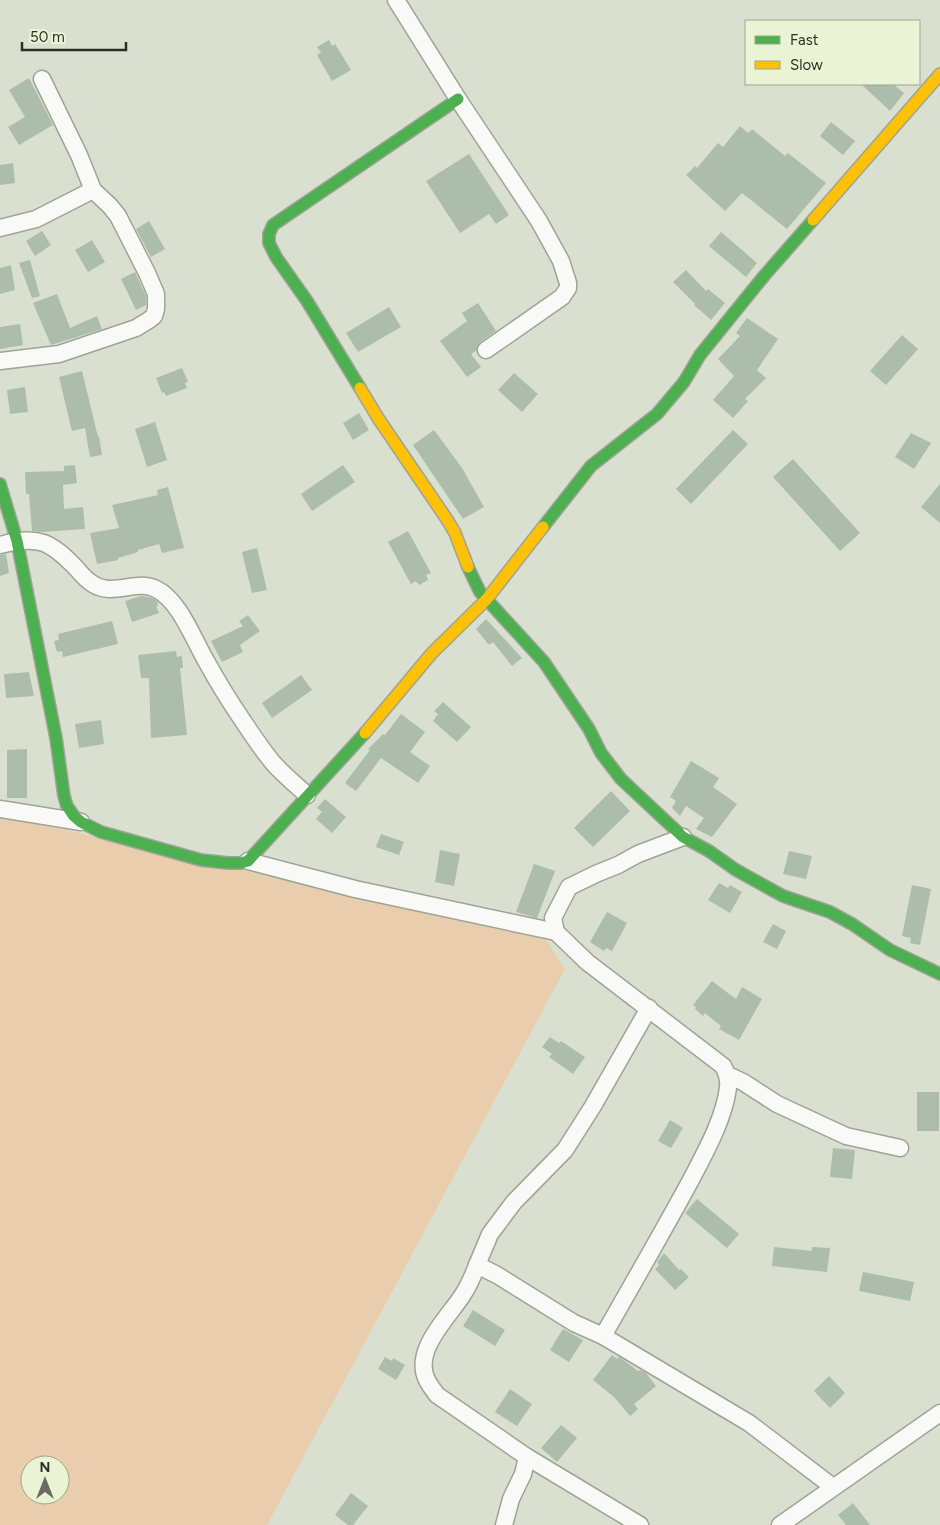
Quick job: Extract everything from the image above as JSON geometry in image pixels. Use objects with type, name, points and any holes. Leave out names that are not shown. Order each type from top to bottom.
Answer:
[{"type":"street","points":[[396,0],[458,99],[539,221],[561,261],[568,283],[568,288],[562,297],[486,350]]},
{"type":"street","points":[[0,484],[17,541],[56,738],[67,806],[81,822],[101,832],[201,860],[241,863],[248,860],[372,725],[432,653],[486,600],[591,466],[657,414],[684,382],[700,355],[764,276],[940,74]]},
{"type":"street","points":[[0,361],[59,354],[136,328],[154,316],[156,294],[147,273],[118,216],[94,190],[42,78]]},
{"type":"street","points":[[458,99],[273,225],[269,243],[276,257],[307,301],[378,418],[448,521],[480,592],[544,662],[584,722],[601,753],[621,779],[683,837],[736,870],[783,896],[830,912],[852,924],[890,950],[940,974]]},
{"type":"street","points":[[0,228],[36,219],[94,190]]},
{"type":"street","points":[[0,545],[17,541],[35,540],[56,548],[86,579],[101,589],[108,590],[140,586],[156,588],[170,600],[186,623],[205,660],[240,717],[274,763],[307,795]]},
{"type":"street","points":[[0,809],[81,822]]},
{"type":"street","points":[[556,932],[553,918],[569,887],[638,854],[683,837]]},
{"type":"street","points":[[248,860],[355,889],[556,932],[587,962],[723,1066],[728,1075],[728,1086],[723,1109],[706,1150],[671,1217],[603,1336]]},
{"type":"street","points":[[640,1525],[527,1457],[437,1395],[427,1381],[424,1364],[432,1336],[462,1296],[490,1234],[514,1202],[565,1150],[593,1106],[649,1008]]},
{"type":"street","points":[[728,1075],[743,1082],[777,1104],[846,1136],[900,1148]]},
{"type":"street","points":[[477,1265],[497,1274],[574,1323],[603,1336],[749,1423],[833,1487]]},
{"type":"street","points":[[780,1525],[940,1413]]},
{"type":"street","points":[[504,1525],[510,1499],[523,1474],[527,1457]]},
{"type":"shaded area","points":[[0,815],[546,940],[565,969],[267,1525],[0,1525]]},
{"type":"building","points":[[329,40],[332,46],[335,44],[351,70],[332,81],[317,55],[321,52],[317,47]]},
{"type":"building","points":[[29,78],[53,125],[19,145],[8,127],[25,117],[9,90]]},
{"type":"building","points":[[862,85],[894,85],[904,93],[890,111]]},
{"type":"building","points":[[831,122],[855,141],[843,155],[820,136]]},
{"type":"building","points":[[740,126],[748,133],[752,129],[785,156],[788,153],[826,183],[787,229],[742,193],[725,211],[686,175],[695,166],[697,168],[718,143],[723,147]]},
{"type":"building","points":[[469,154],[509,215],[496,224],[489,214],[460,233],[426,181]]},
{"type":"building","points":[[13,163],[15,183],[0,185],[0,165]]},
{"type":"building","points":[[149,221],[165,249],[151,257],[136,229]]},
{"type":"building","points":[[42,231],[51,245],[35,256],[26,241]]},
{"type":"building","points":[[721,232],[757,263],[746,277],[709,246]]},
{"type":"building","points":[[92,240],[105,262],[88,272],[75,250]]},
{"type":"building","points":[[30,260],[40,296],[32,298],[19,263]]},
{"type":"building","points":[[11,265],[15,290],[0,294],[0,268]]},
{"type":"building","points":[[686,270],[706,291],[708,289],[725,303],[711,320],[673,282]]},
{"type":"building","points":[[135,272],[146,296],[146,305],[136,310],[121,279]]},
{"type":"building","points":[[57,294],[70,328],[97,316],[102,329],[51,345],[33,303]]},
{"type":"building","points":[[478,303],[496,331],[480,342],[476,351],[471,354],[481,367],[467,377],[440,341],[467,321],[462,313]]},
{"type":"building","points":[[389,307],[401,327],[358,352],[346,333]]},
{"type":"building","points":[[747,318],[778,339],[757,370],[766,378],[745,399],[748,401],[733,418],[713,400],[734,376],[718,359],[740,336],[736,333]]},
{"type":"building","points":[[20,324],[23,345],[0,349],[0,327]]},
{"type":"building","points":[[902,335],[918,349],[886,385],[870,371]]},
{"type":"building","points":[[182,368],[188,382],[185,383],[187,388],[166,396],[164,392],[162,393],[156,378]]},
{"type":"building","points":[[82,371],[102,455],[90,457],[85,428],[72,431],[59,377]]},
{"type":"building","points":[[514,373],[538,394],[522,412],[498,390]]},
{"type":"building","points":[[25,387],[28,412],[10,414],[7,390]]},
{"type":"building","points":[[359,413],[369,430],[353,440],[343,423]]},
{"type":"building","points":[[155,422],[167,460],[147,467],[135,429]]},
{"type":"building","points":[[434,430],[462,468],[484,507],[463,519],[413,445]]},
{"type":"building","points":[[733,430],[748,444],[691,504],[676,489]]},
{"type":"building","points":[[911,433],[931,443],[914,469],[895,457]]},
{"type":"building","points":[[793,459],[860,533],[840,551],[773,477]]},
{"type":"building","points":[[75,465],[77,483],[63,485],[64,509],[83,507],[85,529],[32,531],[29,494],[26,494],[25,472],[64,471],[64,466]]},
{"type":"building","points":[[343,465],[355,482],[312,511],[301,494]]},
{"type":"building","points":[[940,484],[940,523],[921,507]]},
{"type":"building","points":[[168,487],[184,548],[162,553],[159,544],[138,550],[138,552],[118,558],[118,560],[97,564],[90,533],[119,528],[112,505],[158,495],[157,490]]},
{"type":"building","points":[[408,531],[431,573],[426,575],[428,580],[419,585],[416,581],[411,584],[388,542]]},
{"type":"building","points":[[257,548],[267,590],[252,593],[242,552]]},
{"type":"building","points":[[6,554],[9,573],[0,576],[0,555]]},
{"type":"building","points":[[141,596],[157,601],[158,606],[156,607],[159,613],[132,622],[125,601]]},
{"type":"building","points":[[248,615],[260,631],[240,645],[243,652],[222,662],[211,641],[243,626],[239,621]]},
{"type":"building","points":[[486,619],[522,658],[512,666],[493,642],[489,645],[476,629]]},
{"type":"building","points":[[112,621],[118,644],[63,657],[62,651],[57,652],[54,641],[59,640],[58,634]]},
{"type":"building","points":[[176,651],[177,657],[182,656],[183,668],[180,668],[187,735],[151,738],[149,678],[141,678],[138,655]]},
{"type":"building","points":[[29,672],[34,696],[6,698],[4,674]]},
{"type":"building","points":[[301,675],[312,690],[272,718],[262,703]]},
{"type":"building","points":[[443,702],[471,727],[457,742],[433,721],[438,714],[434,711]]},
{"type":"building","points":[[401,714],[425,732],[410,752],[430,766],[418,783],[381,758],[356,791],[345,783],[370,750],[368,749],[383,734],[385,735]]},
{"type":"building","points":[[101,720],[104,744],[79,748],[75,724]]},
{"type":"building","points":[[27,749],[27,798],[7,798],[7,750]]},
{"type":"building","points":[[691,761],[719,778],[713,787],[737,804],[712,837],[696,829],[704,818],[686,806],[680,816],[672,808],[676,801],[670,797]]},
{"type":"building","points":[[611,791],[630,811],[593,847],[574,828]]},
{"type":"building","points":[[325,799],[346,817],[332,833],[316,819],[322,812],[317,808]]},
{"type":"building","points":[[381,834],[404,842],[399,855],[376,847]]},
{"type":"building","points":[[440,850],[460,854],[454,886],[435,882]]},
{"type":"building","points":[[789,851],[812,856],[806,879],[783,874]]},
{"type":"building","points":[[534,864],[555,871],[537,918],[516,912]]},
{"type":"building","points":[[719,883],[728,888],[730,885],[742,892],[730,913],[708,900]]},
{"type":"building","points":[[912,885],[931,889],[920,945],[910,943],[911,938],[902,936]]},
{"type":"building","points":[[607,912],[627,923],[612,951],[606,948],[604,951],[590,942]]},
{"type":"building","points":[[773,924],[786,931],[777,949],[763,942]]},
{"type":"building","points":[[712,981],[736,999],[742,987],[762,999],[739,1040],[719,1029],[721,1026],[705,1013],[703,1016],[693,1005]]},
{"type":"building","points":[[550,1037],[559,1043],[561,1041],[585,1057],[573,1074],[549,1057],[552,1054],[542,1047]]},
{"type":"building","points":[[917,1092],[939,1092],[939,1131],[917,1131]]},
{"type":"building","points":[[670,1120],[683,1128],[671,1148],[658,1141]]},
{"type":"building","points":[[833,1148],[855,1150],[852,1179],[830,1177]]},
{"type":"building","points":[[697,1199],[739,1234],[727,1248],[685,1213]]},
{"type":"building","points":[[774,1247],[812,1251],[812,1247],[830,1248],[827,1272],[772,1266]]},
{"type":"building","points":[[664,1253],[679,1270],[681,1269],[689,1277],[675,1290],[655,1269],[659,1265],[657,1262]]},
{"type":"building","points":[[863,1272],[914,1282],[910,1301],[859,1291]]},
{"type":"building","points":[[473,1310],[505,1330],[495,1346],[463,1326]]},
{"type":"building","points":[[563,1329],[583,1340],[569,1362],[550,1350]]},
{"type":"building","points":[[612,1355],[617,1359],[619,1357],[638,1371],[646,1373],[656,1386],[634,1404],[638,1409],[630,1416],[614,1397],[593,1380]]},
{"type":"building","points":[[385,1357],[392,1361],[393,1358],[405,1365],[396,1380],[378,1369]]},
{"type":"building","points":[[829,1376],[845,1393],[830,1408],[814,1391]]},
{"type":"building","points":[[510,1389],[532,1404],[517,1426],[495,1412]]},
{"type":"building","points":[[561,1425],[577,1438],[557,1462],[541,1448]]},
{"type":"building","points":[[351,1493],[368,1506],[353,1525],[348,1525],[335,1515]]},
{"type":"building","points":[[853,1503],[870,1525],[846,1525],[838,1515]]},
{"type":"traffic: fast","points":[[360,388],[307,301],[276,257],[269,243],[269,234],[273,225],[458,99]]},
{"type":"traffic: fast","points":[[543,527],[591,466],[657,414],[684,382],[700,355],[764,276],[813,220]]},
{"type":"traffic: fast","points":[[0,484],[17,541],[56,738],[64,796],[67,806],[81,822],[101,832],[201,860],[228,863],[248,861],[365,733]]},
{"type":"traffic: fast","points":[[468,567],[480,592],[544,662],[589,729],[601,753],[621,779],[683,837],[783,896],[830,912],[852,924],[890,950],[940,974]]},
{"type":"traffic: slow","points":[[813,220],[940,74]]},
{"type":"traffic: slow","points":[[360,388],[378,418],[448,521],[455,533],[468,567]]},
{"type":"traffic: slow","points":[[365,733],[432,653],[486,600],[543,527]]}]
